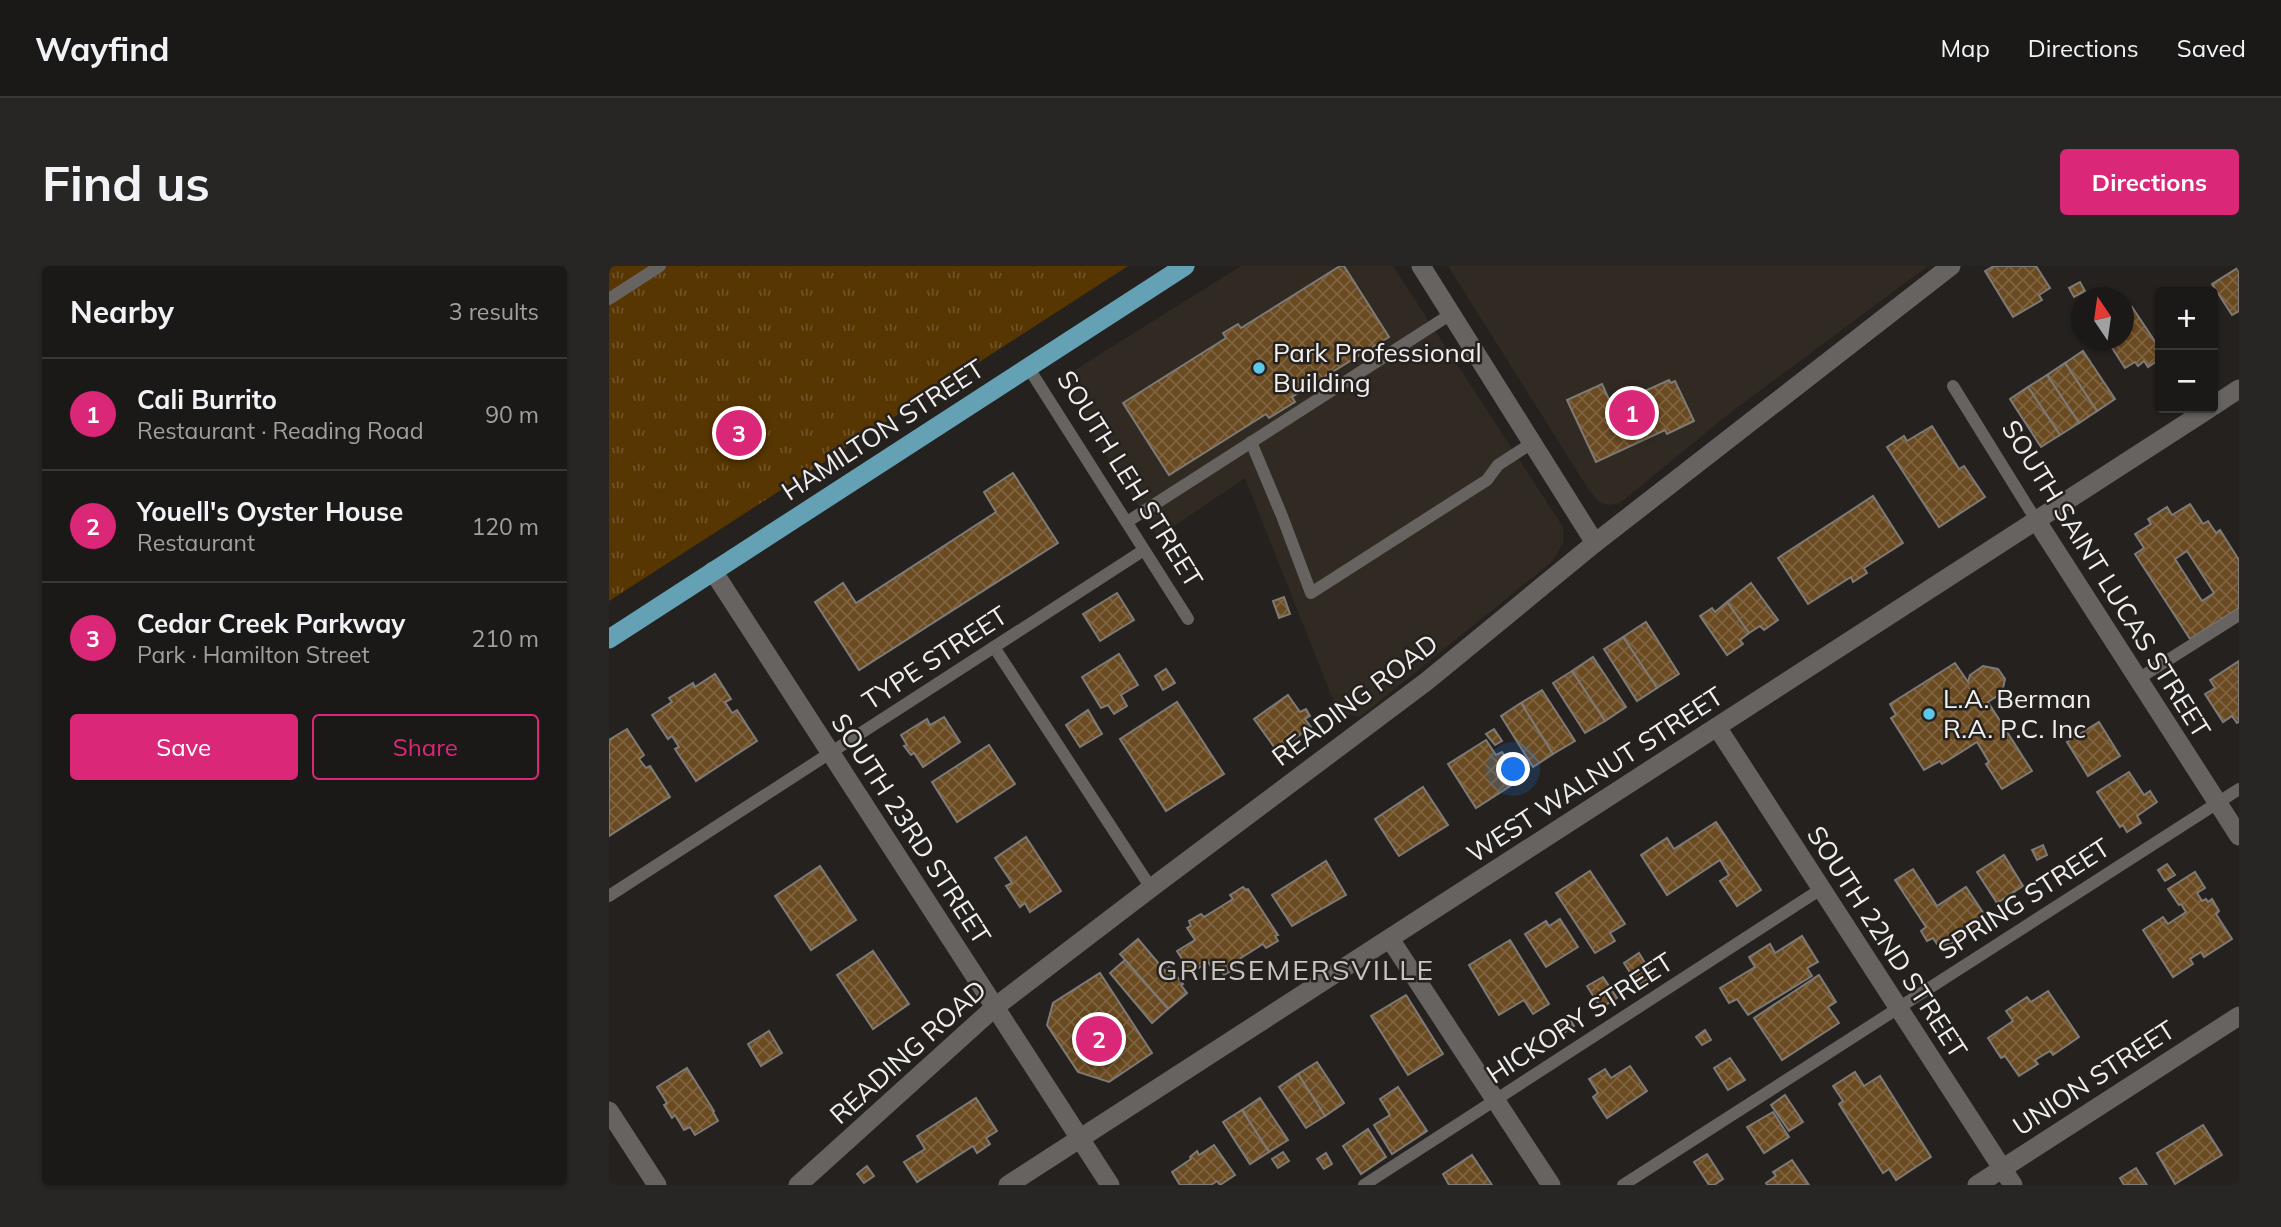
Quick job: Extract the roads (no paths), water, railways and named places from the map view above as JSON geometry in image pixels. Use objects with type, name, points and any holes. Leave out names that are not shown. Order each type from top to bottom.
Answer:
[{"type":"main road","name":"HAMILTON STREET","points":[[609,639],[1185,266]]},
{"type":"street","points":[[1421,266],[1595,543]]},
{"type":"street","name":"READING ROAD","points":[[799,1185],[995,1007],[1427,681],[1595,543],[1951,266]]},
{"type":"street","name":"WEST WALNUT STREET","points":[[2218,403],[2239,389]]},
{"type":"street","name":"WEST WALNUT STREET","points":[[1008,1185],[2203,413]]},
{"type":"street","name":"SOUTH SAINT LUCAS STREET","points":[[2036,520],[2239,836]]},
{"type":"street","name":"SOUTH 23RD STREET","points":[[713,571],[1110,1185]]},
{"type":"street","name":"SOUTH 22ND STREET","points":[[1717,727],[2007,1177]]},
{"type":"street","points":[[1390,939],[1551,1185]]},
{"type":"street","name":"UNION STREET","points":[[1977,1185],[2007,1177],[2239,1016]]},
{"type":"street","points":[[609,1111],[651,1183]]},
{"type":"lane","points":[[609,299],[660,266]]},
{"type":"lane","points":[[1127,522],[1451,314]]},
{"type":"lane","name":"SOUTH LEH STREET","points":[[1028,367],[1188,619]]},
{"type":"lane","name":"SOUTH SAINT LUCAS STREET","points":[[1953,386],[2036,520]]},
{"type":"lane","points":[[1251,442],[1311,593],[1487,480],[1498,465],[1532,443]]},
{"type":"lane","name":"TYPE STREET","points":[[609,896],[1144,550]]},
{"type":"lane","points":[[2138,679],[2239,615]]},
{"type":"lane","points":[[994,647],[1150,888]]},
{"type":"lane","name":"SPRING STREET","points":[[1623,1185],[2239,789]]},
{"type":"lane","name":"HICKORY STREET","points":[[1364,1185],[1821,889]]},
{"type":"place","name":"Park Professional Building","points":[[1259,368]]},
{"type":"place","name":"Cali Burrito","points":[[1632,413]]},
{"type":"place","name":"Cedar Creek Parkway","points":[[739,433]]},
{"type":"place","name":"L.A. Berman R.A. P.C. Inc","points":[[1929,714]]},
{"type":"place","name":"Youell's Oyster House","points":[[1099,1039]]},
{"type":"district","name":"GRIESEMERSVILLE","points":[[1296,970]]}]
